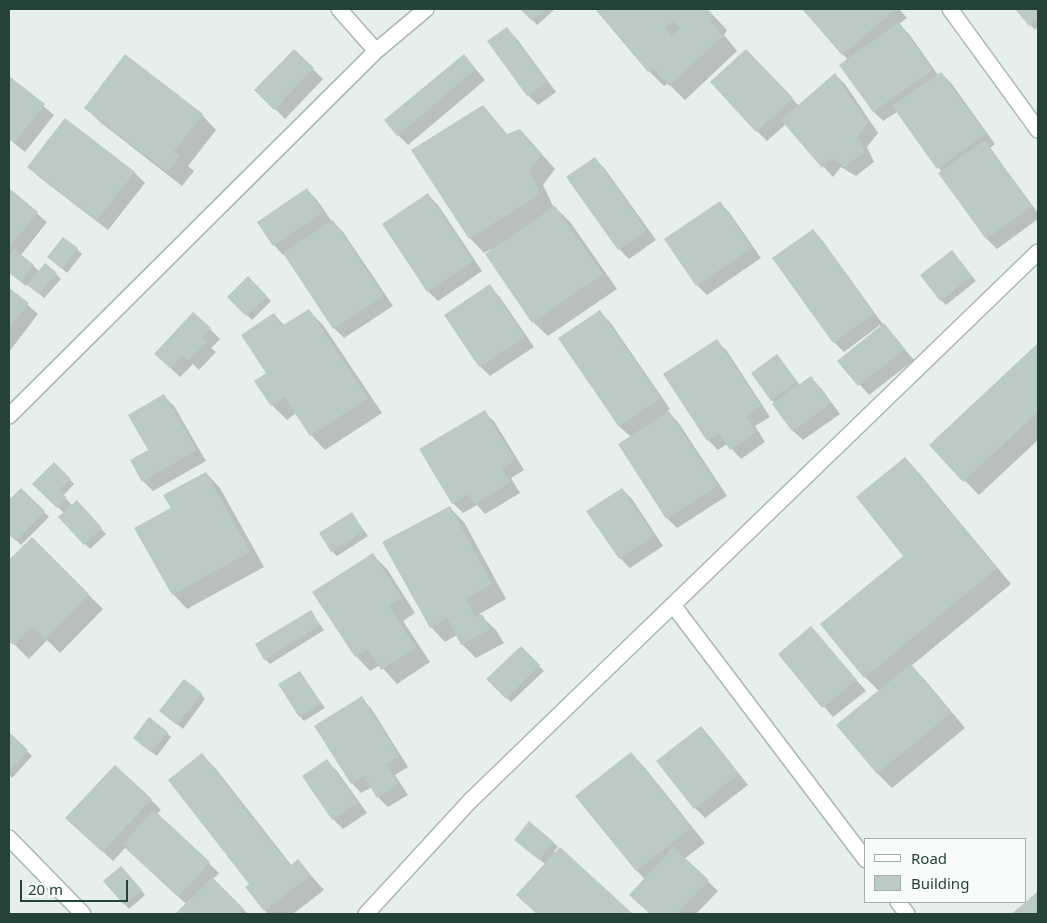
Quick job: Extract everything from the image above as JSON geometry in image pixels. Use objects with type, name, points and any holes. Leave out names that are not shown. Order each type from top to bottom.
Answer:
[{"type":"street","points":[[339,9],[376,51]]},
{"type":"street","points":[[9,416],[376,51],[426,9]]},
{"type":"street","points":[[950,9],[1038,130]]},
{"type":"street","points":[[366,914],[470,801],[1038,252]]},
{"type":"street","points":[[673,605],[864,857]]},
{"type":"street","points":[[9,838],[84,914]]},
{"type":"street","points":[[899,903],[907,914]]},
{"type":"building","points":[[520,9],[545,9],[532,21]]},
{"type":"building","points":[[595,9],[707,9],[713,15],[710,20],[723,36],[669,86],[654,68],[648,72]],"holes":[[[673,21],[680,29],[672,36],[665,28]]]},
{"type":"building","points":[[802,9],[896,9],[842,55]]},
{"type":"building","points":[[1015,9],[1038,9],[1038,19],[1029,26]]},
{"type":"building","points":[[899,22],[933,70],[873,112],[839,65]]},
{"type":"building","points":[[507,27],[547,82],[527,96],[487,41]]},
{"type":"building","points":[[294,49],[314,68],[274,110],[254,90]]},
{"type":"building","points":[[746,49],[793,98],[756,132],[710,82]]},
{"type":"building","points":[[125,54],[203,114],[174,151],[180,156],[167,172],[84,108]]},
{"type":"building","points":[[464,54],[476,69],[397,136],[384,120]]},
{"type":"building","points":[[941,72],[986,134],[937,169],[892,106]]},
{"type":"building","points":[[835,73],[868,122],[858,136],[865,152],[845,167],[831,158],[822,168],[781,120]]},
{"type":"building","points":[[9,76],[45,104],[14,143],[9,139]]},
{"type":"building","points":[[483,105],[507,134],[520,129],[542,154],[529,170],[540,194],[469,239],[411,150]]},
{"type":"building","points":[[65,118],[135,172],[97,220],[27,167]]},
{"type":"building","points":[[985,140],[1032,207],[986,239],[938,173]]},
{"type":"building","points":[[595,157],[647,230],[618,250],[566,177]]},
{"type":"building","points":[[9,188],[38,212],[9,248]]},
{"type":"building","points":[[307,188],[323,212],[273,246],[257,222]]},
{"type":"building","points":[[428,193],[473,261],[427,292],[382,224]]},
{"type":"building","points":[[720,201],[752,248],[696,286],[664,239]]},
{"type":"building","points":[[555,206],[603,274],[532,323],[485,254]]},
{"type":"building","points":[[333,220],[384,296],[333,329],[283,253]]},
{"type":"building","points":[[813,229],[874,313],[833,343],[772,258]]},
{"type":"building","points":[[63,237],[78,248],[62,269],[47,257]]},
{"type":"building","points":[[14,249],[34,265],[21,282],[9,273],[9,256]]},
{"type":"building","points":[[952,250],[972,276],[940,301],[920,275]]},
{"type":"building","points":[[45,263],[57,273],[39,294],[27,285]]},
{"type":"building","points":[[248,276],[267,296],[246,316],[227,297]]},
{"type":"building","points":[[490,284],[525,337],[479,367],[444,315]]},
{"type":"building","points":[[9,288],[29,303],[9,329]]},
{"type":"building","points":[[309,309],[368,398],[310,436],[284,397],[271,406],[254,381],[266,373],[241,335],[274,313],[282,326]]},
{"type":"building","points":[[600,310],[661,398],[619,427],[558,338]]},
{"type":"building","points":[[193,312],[211,328],[202,337],[207,342],[188,361],[182,355],[170,368],[154,354]]},
{"type":"building","points":[[884,323],[905,349],[858,386],[837,361]]},
{"type":"building","points":[[717,339],[761,406],[746,416],[756,432],[730,450],[719,433],[707,441],[663,374]]},
{"type":"building","points":[[1038,343],[1038,412],[963,482],[929,445]]},
{"type":"building","points":[[777,354],[797,381],[771,401],[751,373]]},
{"type":"building","points":[[811,376],[831,403],[792,431],[772,404]]},
{"type":"building","points":[[164,394],[197,450],[142,482],[130,460],[148,450],[128,415]]},
{"type":"building","points":[[485,410],[515,460],[502,468],[511,482],[475,504],[468,494],[452,504],[419,449]]},
{"type":"building","points":[[669,411],[718,486],[666,519],[618,444]]},
{"type":"building","points":[[905,457],[997,568],[864,678],[820,624],[903,556],[856,497]]},
{"type":"building","points":[[54,462],[71,479],[59,490],[67,498],[57,508],[32,484]]},
{"type":"building","points":[[206,472],[250,552],[172,595],[134,528],[171,508],[163,495]]},
{"type":"building","points":[[21,488],[45,511],[16,541],[9,535],[9,500]]},
{"type":"building","points":[[622,488],[654,536],[619,559],[586,511]]},
{"type":"building","points":[[77,500],[102,528],[84,545],[58,517]]},
{"type":"building","points":[[450,506],[492,584],[465,599],[476,617],[482,614],[490,629],[461,645],[447,618],[430,628],[382,542]]},
{"type":"building","points":[[352,512],[364,531],[331,552],[319,533]]},
{"type":"building","points":[[32,537],[89,594],[45,639],[32,626],[13,645],[9,641],[9,560]]},
{"type":"building","points":[[373,553],[402,598],[389,606],[416,648],[381,670],[368,649],[355,657],[312,592]]},
{"type":"building","points":[[311,610],[320,625],[264,660],[255,644]]},
{"type":"building","points":[[811,626],[857,680],[822,708],[778,654]]},
{"type":"building","points":[[521,646],[540,665],[506,699],[486,679]]},
{"type":"building","points":[[911,664],[951,713],[877,774],[836,725]]},
{"type":"building","points":[[300,671],[321,703],[299,717],[278,684]]},
{"type":"building","points":[[184,679],[202,693],[177,725],[159,711]]},
{"type":"building","points":[[362,696],[399,756],[386,764],[399,784],[377,798],[364,776],[351,784],[314,726]]},
{"type":"building","points":[[149,717],[168,732],[151,752],[133,738]]},
{"type":"building","points":[[701,726],[739,774],[694,809],[656,761]]},
{"type":"building","points":[[9,732],[28,750],[9,772]]},
{"type":"building","points":[[631,752],[691,828],[636,871],[575,796]]},
{"type":"building","points":[[202,753],[290,866],[298,859],[311,875],[264,911],[245,887],[249,884],[168,780]]},
{"type":"building","points":[[327,759],[358,803],[332,820],[302,776]]},
{"type":"building","points":[[115,765],[152,799],[102,852],[65,818]]},
{"type":"building","points":[[154,810],[210,862],[178,897],[122,845]]},
{"type":"building","points":[[529,821],[554,842],[539,860],[514,840]]},
{"type":"building","points":[[560,847],[633,914],[537,914],[516,895]]},
{"type":"building","points":[[673,847],[709,880],[677,914],[650,914],[629,895]]},
{"type":"building","points":[[121,866],[142,890],[124,905],[103,881]]},
{"type":"building","points":[[212,877],[244,909],[239,914],[175,914]]},
{"type":"building","points":[[1038,891],[1038,914],[1011,914],[1027,903]]}]
